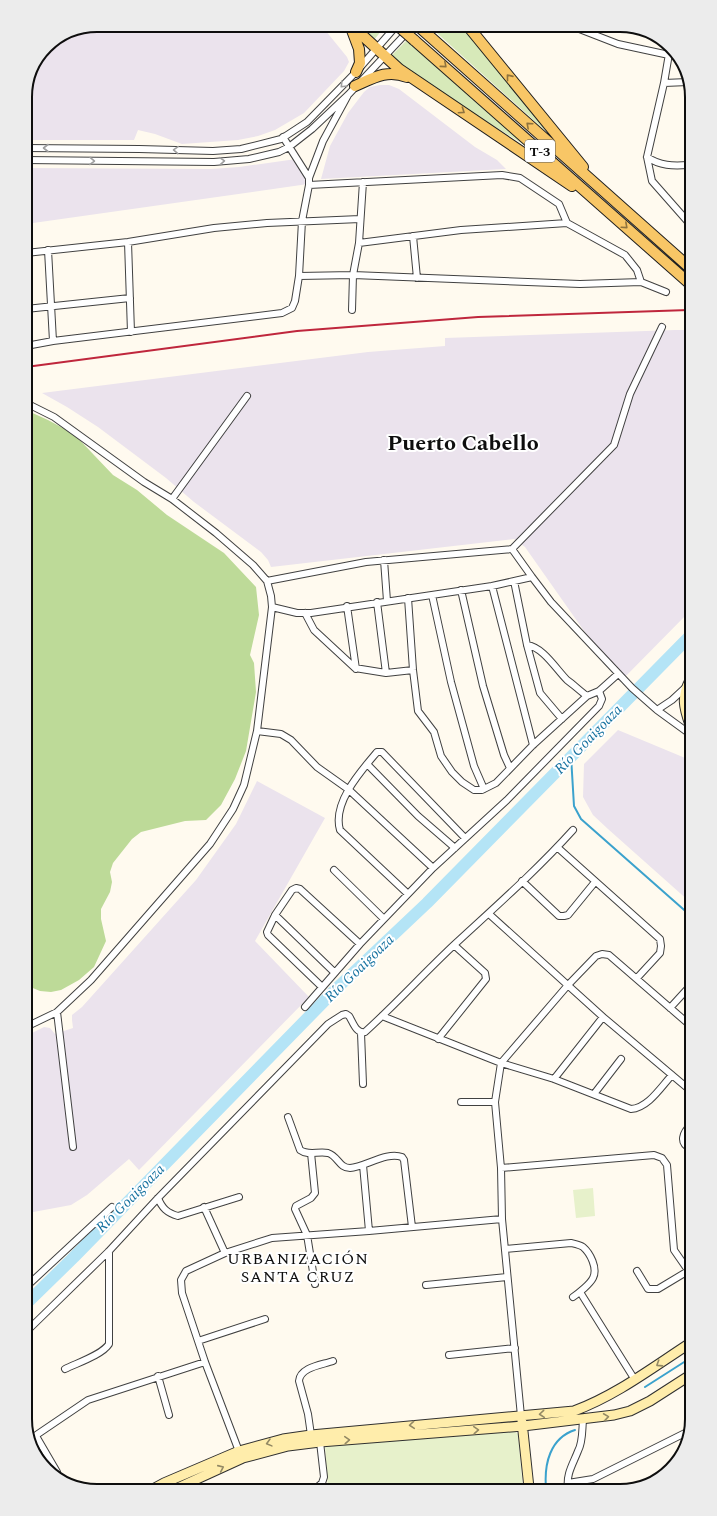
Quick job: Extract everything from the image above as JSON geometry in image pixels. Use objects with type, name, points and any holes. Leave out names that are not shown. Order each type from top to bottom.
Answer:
[{"type":"main road","points":[[353,32],[360,63],[356,72]]},
{"type":"main road","points":[[359,32],[399,69],[613,215]]},
{"type":"main road","name":"T-3","points":[[405,32],[685,280]]},
{"type":"main road","name":"T-3","points":[[424,32],[685,264]]},
{"type":"main road","points":[[473,32],[605,194]]},
{"type":"main road","points":[[356,86],[378,76],[389,74],[398,74],[418,82]]},
{"type":"main road","points":[[162,1484],[283,1439],[311,1435],[574,1411],[615,1393],[685,1347]]},
{"type":"main road","points":[[185,1484],[241,1455],[288,1446],[320,1442],[523,1426],[583,1420],[614,1415],[630,1411],[650,1401],[685,1378]]},
{"type":"main road","points":[[522,1416],[529,1484]]},
{"type":"street","points":[[32,148],[213,151],[241,149],[283,137],[307,122],[356,72],[391,32]]},
{"type":"street","points":[[32,160],[214,162],[249,159],[279,152],[289,147],[312,129],[348,95],[385,56],[412,32]]},
{"type":"street","points":[[587,32],[618,44],[669,55],[647,157],[652,181],[685,220]]},
{"type":"street","points":[[664,83],[683,82]]},
{"type":"street","points":[[32,345],[53,341],[282,313],[292,308],[295,301],[299,276],[302,221],[309,178],[323,141],[348,95]]},
{"type":"street","points":[[283,137],[309,178]]},
{"type":"street","points":[[70,148],[72,160]]},
{"type":"street","points":[[150,149],[150,162]]},
{"type":"street","points":[[647,157],[656,163],[674,166],[685,165]]},
{"type":"street","points":[[309,185],[502,175],[520,178],[559,204],[567,223]]},
{"type":"street","points":[[352,310],[353,275],[359,243],[363,182]]},
{"type":"street","points":[[32,252],[128,242],[214,228],[302,221],[360,219]]},
{"type":"street","points":[[359,243],[461,230],[567,223],[625,255],[637,270],[641,282]]},
{"type":"street","points":[[413,236],[417,278]]},
{"type":"street","points":[[128,242],[131,332]]},
{"type":"street","points":[[48,250],[53,341]]},
{"type":"street","points":[[299,276],[353,275],[580,284],[641,282],[666,292]]},
{"type":"street","points":[[32,309],[130,298]]},
{"type":"street","points":[[267,580],[366,562],[512,548],[614,445],[630,394],[662,327]]},
{"type":"street","points":[[172,499],[247,396]]},
{"type":"street","points":[[32,406],[54,417],[144,482],[172,499],[216,533],[253,565],[267,580],[272,607],[257,731],[244,785],[233,809],[210,844],[91,980],[57,1012],[32,1024]]},
{"type":"street","points":[[512,548],[551,602],[618,674],[644,700],[685,730]]},
{"type":"street","points":[[384,560],[387,601]]},
{"type":"street","points":[[272,607],[297,613],[305,613],[492,586],[532,577]]},
{"type":"street","points":[[514,581],[527,645],[540,692],[562,719]]},
{"type":"street","points":[[492,586],[533,745]]},
{"type":"street","points":[[461,590],[483,686],[504,755],[510,768]]},
{"type":"street","points":[[432,595],[451,682],[474,766],[484,789]]},
{"type":"street","points":[[408,598],[413,670],[418,711],[435,734],[439,753],[442,759],[462,782],[474,790],[484,789],[496,783],[533,745],[587,696],[599,691],[618,674]]},
{"type":"street","points":[[377,602],[386,673]]},
{"type":"street","points":[[347,606],[356,669]]},
{"type":"street","points":[[305,613],[314,630],[356,669],[386,673],[413,670]]},
{"type":"street","points":[[527,645],[536,648],[567,679],[587,696]]},
{"type":"street","points":[[657,710],[672,700],[685,687]]},
{"type":"street","points":[[305,1007],[321,986],[433,868],[507,800],[599,706],[602,699],[599,691]]},
{"type":"street","points":[[257,731],[281,734],[291,740],[317,768],[348,789],[433,868]]},
{"type":"street","points":[[408,894],[340,830],[338,823],[348,789],[377,752],[382,752],[465,838]]},
{"type":"street","points":[[367,764],[418,816],[455,848]]},
{"type":"street","points":[[361,1033],[367,1031],[454,945],[489,914],[573,830]]},
{"type":"street","points":[[557,847],[660,939],[660,953],[637,978]]},
{"type":"street","points":[[334,870],[384,919]]},
{"type":"street","points":[[522,881],[560,916],[568,915],[595,882]]},
{"type":"street","points":[[321,986],[268,935],[268,928],[292,890],[296,888],[300,889],[360,944]]},
{"type":"street","points":[[489,914],[603,1017],[685,1086]]},
{"type":"street","points":[[276,915],[334,972]]},
{"type":"street","points":[[438,1039],[446,1027],[486,979],[485,973],[454,945]]},
{"type":"street","points":[[522,1416],[502,1219],[495,1102],[501,1063],[568,985],[596,956],[602,954],[609,955],[685,1021]]},
{"type":"street","points":[[670,1008],[685,992]]},
{"type":"street","points":[[57,1012],[73,1147]]},
{"type":"street","points":[[32,1326],[109,1252],[158,1198],[328,1024],[343,1014],[349,1016],[358,1031],[361,1033],[363,1084]]},
{"type":"street","points":[[382,1016],[501,1063],[554,1079],[631,1109],[644,1105],[672,1076]]},
{"type":"street","points":[[554,1079],[603,1017]]},
{"type":"street","points":[[594,1094],[621,1059]]},
{"type":"street","points":[[461,1102],[495,1102]]},
{"type":"street","points":[[288,1117],[300,1150],[304,1153],[324,1152],[332,1155],[338,1159],[345,1168],[356,1167],[393,1156],[400,1156],[403,1158],[412,1227]]},
{"type":"street","points":[[685,1130],[683,1136],[685,1145]]},
{"type":"street","points":[[311,1153],[315,1193],[311,1198],[296,1206],[295,1209],[307,1235],[315,1284]]},
{"type":"street","points":[[500,1168],[654,1155],[662,1158],[667,1165],[674,1250],[685,1266]]},
{"type":"street","points":[[363,1165],[369,1231]]},
{"type":"street","points":[[158,1198],[162,1206],[171,1214],[178,1216],[239,1197]]},
{"type":"street","points":[[32,1280],[112,1207]]},
{"type":"street","points":[[204,1208],[225,1253]]},
{"type":"street","points":[[241,1455],[205,1362],[182,1293],[181,1280],[186,1271],[225,1253],[272,1238],[502,1219]]},
{"type":"street","points":[[505,1249],[571,1243],[581,1246],[588,1253],[595,1267],[594,1278],[573,1297]]},
{"type":"street","points":[[65,1369],[99,1352],[106,1348],[109,1344],[109,1252]]},
{"type":"street","points":[[637,1271],[648,1289],[653,1290],[658,1289],[685,1273]]},
{"type":"street","points":[[426,1285],[508,1277]]},
{"type":"street","points":[[580,1292],[635,1380]]},
{"type":"street","points":[[198,1341],[266,1319]]},
{"type":"street","points":[[449,1355],[515,1348]]},
{"type":"street","points":[[55,1468],[36,1436],[88,1400],[158,1376],[205,1362]]},
{"type":"street","points":[[311,1435],[308,1414],[299,1377],[304,1372],[333,1362]]},
{"type":"street","points":[[158,1376],[169,1415]]},
{"type":"street","points":[[568,1484],[572,1463],[579,1451],[583,1420]]},
{"type":"street","points":[[572,1484],[593,1479],[683,1434]]},
{"type":"street","points":[[320,1442],[324,1477],[322,1484]]},
{"type":"shaded area","points":[[97,32],[327,32],[347,57],[349,62],[344,71],[304,113],[275,130],[258,136],[238,140],[182,144],[155,134],[138,130],[134,140],[32,140],[32,93],[34,80],[45,58],[54,48],[72,37],[85,33]]},
{"type":"shaded area","points":[[389,85],[399,89],[475,147],[497,160],[506,169],[321,179],[330,146],[348,113],[364,92],[370,87]]},
{"type":"shaded area","points":[[296,159],[302,166],[308,184],[32,223],[32,168],[211,169],[239,167]]},
{"type":"shaded area","points":[[685,330],[685,616],[620,682],[525,547],[514,539],[271,567],[268,560],[261,552],[194,502],[166,478],[98,427],[42,393],[368,352],[445,346],[445,338]]},
{"type":"shaded area","points":[[618,730],[685,758],[685,898],[593,815],[583,797],[584,764]]},
{"type":"shaded area","points":[[257,781],[325,818],[255,941],[309,997],[139,1170],[129,1159],[87,1195],[71,1205],[32,1212],[32,1033],[44,1027],[50,1028],[55,1034],[73,1028],[72,1015],[82,1007],[196,880],[236,824]]},
{"type":"green space","points":[[364,32],[380,32],[374,40]]},
{"type":"green space","points":[[436,32],[474,32],[560,144]]},
{"type":"green space","points":[[407,40],[547,159],[417,78],[394,59],[392,55]]},
{"type":"green space","points":[[32,413],[74,434],[113,475],[137,490],[167,515],[224,553],[256,587],[259,615],[250,655],[254,663],[256,692],[246,751],[235,779],[221,805],[206,820],[185,821],[141,832],[132,839],[113,863],[110,872],[112,882],[110,892],[101,909],[101,919],[106,941],[94,967],[79,980],[61,990],[51,992],[40,991],[32,988]]},
{"type":"green space","points":[[593,1188],[595,1216],[576,1218],[573,1190]]},
{"type":"green space","points":[[513,1430],[518,1434],[523,1484],[328,1484],[325,1446]]},
{"type":"waterway","name":"Río Goaigoaza","points":[[32,1298],[336,989],[427,903],[685,641]]},
{"type":"waterway","points":[[571,756],[574,806],[581,819],[685,911]]},
{"type":"waterway","points":[[645,1387],[685,1361]]},
{"type":"waterway","points":[[546,1484],[546,1470],[550,1453],[560,1439],[566,1434],[575,1430]]},
{"type":"railway","points":[[32,366],[297,331],[478,317],[685,310]]},
{"type":"district","name":"Puerto Cabello","points":[[463,442]]},
{"type":"district","name":"URBANIZACIÓN SANTA CRUZ","points":[[298,1267]]}]
